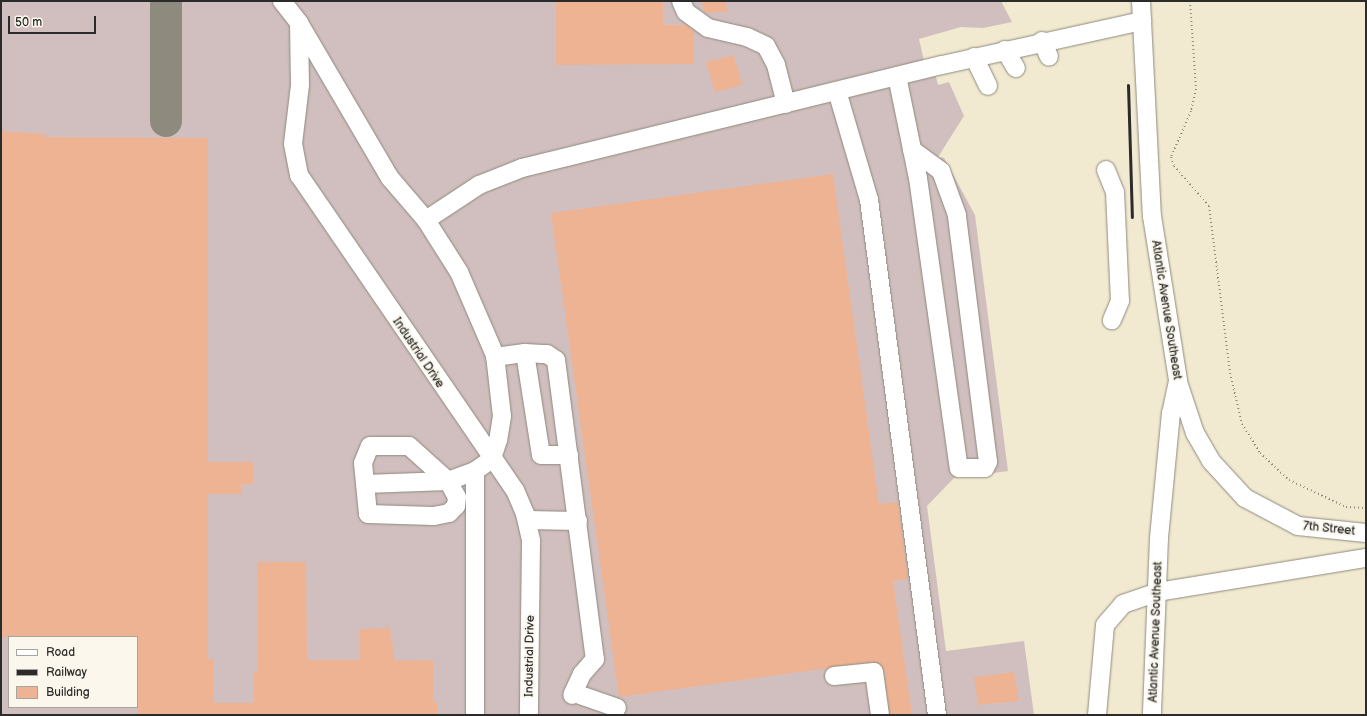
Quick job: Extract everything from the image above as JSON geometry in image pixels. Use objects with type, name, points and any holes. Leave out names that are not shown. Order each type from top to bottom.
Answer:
[{"type":"street","points":[[282,1],[299,23],[390,178],[426,220],[476,306],[495,357],[502,416],[492,459],[475,471],[448,482],[365,484]]},
{"type":"street","points":[[681,1],[686,12],[708,28],[747,36],[766,46],[776,66],[786,104]]},
{"type":"street","name":"Atlantic Avenue Southeast","points":[[1141,1],[1152,216],[1178,381],[1164,484],[1152,715]]},
{"type":"street","points":[[426,220],[479,185],[507,173],[974,57],[1005,50],[1046,49],[1142,21]]},
{"type":"street","name":"Industrial Drive","points":[[299,23],[300,84],[293,144],[299,175],[514,490],[527,520],[531,541],[538,695],[529,715]]},
{"type":"street","points":[[1005,50],[1016,68]]},
{"type":"street","points":[[974,57],[988,86]]},
{"type":"street","points":[[897,76],[912,150],[959,468],[985,468],[988,462],[957,215],[941,171],[912,150]]},
{"type":"street","points":[[837,91],[869,200],[937,715]]},
{"type":"street","points":[[1104,305],[1112,320],[1120,301],[1115,192],[1106,170]]},
{"type":"street","points":[[495,357],[525,353],[547,354],[556,360],[596,659],[582,674],[576,695],[617,708]]},
{"type":"street","points":[[525,353],[541,455],[568,455]]},
{"type":"street","name":"7th Street","points":[[1178,381],[1195,433],[1211,461],[1245,498],[1298,526],[1366,533]]},
{"type":"street","points":[[370,446],[409,446],[448,482],[457,497],[456,506],[449,513],[433,516],[368,514],[365,484],[365,453],[370,446]]},
{"type":"street","points":[[475,471],[475,715]]},
{"type":"street","points":[[527,520],[578,521]]},
{"type":"street","points":[[1098,715],[1105,625],[1123,604],[1158,592],[1366,558]]},
{"type":"street","points":[[834,676],[874,672],[880,715]]},
{"type":"path","points":[[1190,1],[1196,89],[1191,111],[1171,157],[1174,166],[1209,206],[1227,356],[1242,424],[1260,453],[1289,480],[1346,507],[1366,508]]},
{"type":"shaded area","points":[[1,1],[1001,1],[1012,22],[983,28],[961,27],[919,39],[926,70],[934,69],[938,85],[949,82],[964,116],[938,157],[944,158],[975,215],[1008,471],[954,478],[927,506],[946,651],[1024,641],[1034,715],[1,715]]},
{"type":"building","points":[[556,1],[663,1],[663,25],[686,25],[694,31],[694,64],[556,65]]},
{"type":"building","points":[[701,1],[726,1],[727,12],[705,13]]},
{"type":"building","points":[[734,55],[742,85],[715,92],[706,62]]},
{"type":"building","points":[[1,131],[46,134],[46,137],[208,138],[208,462],[253,462],[253,484],[241,484],[241,494],[208,494],[208,659],[213,659],[213,703],[254,703],[254,672],[258,672],[257,562],[306,562],[307,660],[360,660],[360,629],[390,628],[395,661],[433,660],[433,702],[437,702],[437,715],[137,715],[138,636],[1,637]]},
{"type":"building","points":[[833,174],[879,504],[898,502],[908,579],[893,581],[912,715],[890,715],[884,670],[873,662],[619,697],[551,213]]},
{"type":"building","points":[[1014,672],[1019,701],[978,705],[974,677]]},
{"type":"taxiway","points":[[166,1],[166,121]]},
{"type":"railway","points":[[1128,85],[1132,217]]}]
